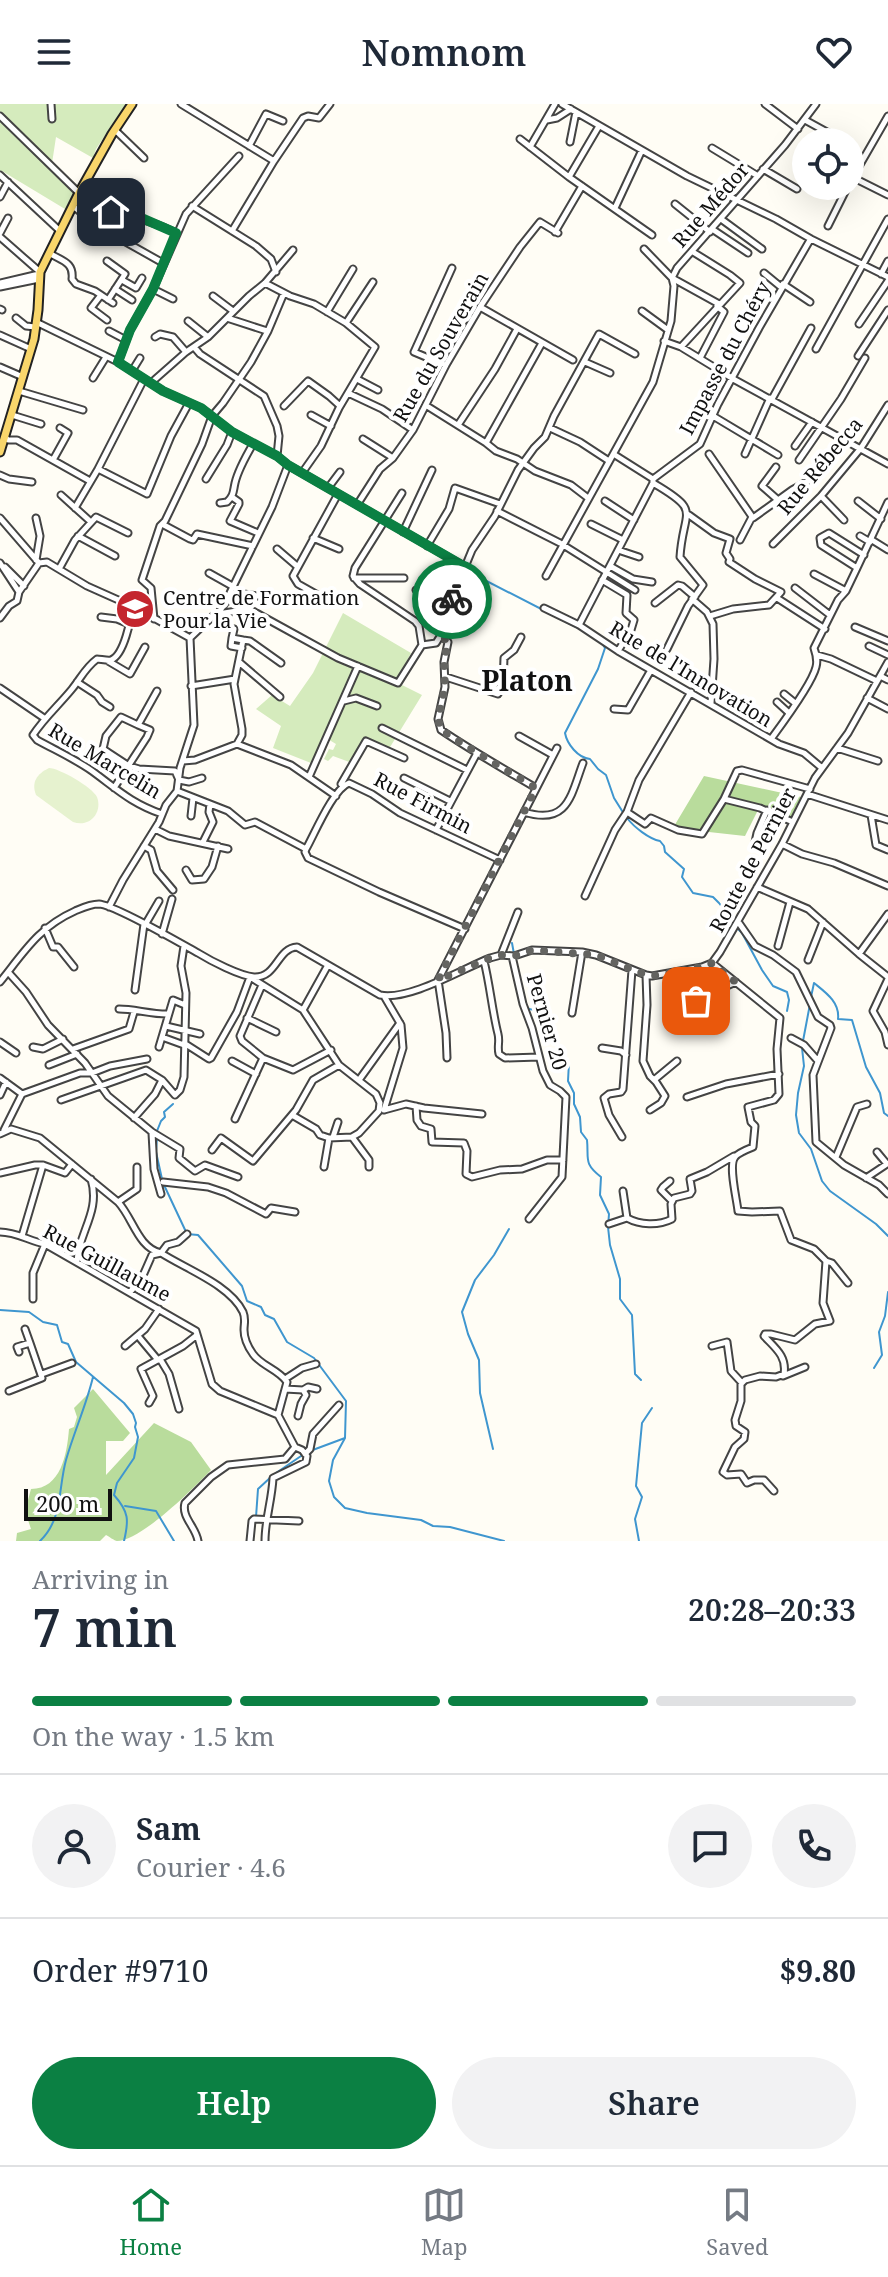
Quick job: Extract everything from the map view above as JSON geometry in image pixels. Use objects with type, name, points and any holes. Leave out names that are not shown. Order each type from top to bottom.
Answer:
[{"type":"main road","points":[[0,452],[31,349],[39,275],[76,199],[132,104]]},
{"type":"street","points":[[51,104],[52,119]]},
{"type":"street","points":[[181,104],[274,161]]},
{"type":"street","points":[[232,231],[303,118],[319,118],[330,104]]},
{"type":"street","points":[[530,147],[555,104]]},
{"type":"street","points":[[562,104],[642,150],[888,279],[859,324]]},
{"type":"street","points":[[765,104],[797,128]]},
{"type":"street","name":"Rue Médor","points":[[799,128],[816,104]]},
{"type":"street","points":[[546,120],[573,111]]},
{"type":"street","points":[[570,142],[573,111]]},
{"type":"street","points":[[249,146],[266,114],[283,121]]},
{"type":"street","points":[[0,116],[99,227],[163,263]]},
{"type":"street","points":[[864,158],[888,116]]},
{"type":"street","points":[[805,120],[820,128]]},
{"type":"street","points":[[569,177],[599,126]]},
{"type":"street","points":[[115,130],[144,158]]},
{"type":"street","name":"Rue Médor","points":[[546,576],[653,382],[671,321],[672,278],[677,268],[792,136]]},
{"type":"street","points":[[520,139],[652,235]]},
{"type":"street","points":[[712,148],[758,176]]},
{"type":"street","points":[[615,208],[642,150]]},
{"type":"street","points":[[118,362],[176,233],[192,206],[239,156]]},
{"type":"street","points":[[763,169],[792,186]]},
{"type":"street","points":[[0,175],[60,231]]},
{"type":"street","points":[[0,197],[8,182]]},
{"type":"street","name":"Rue du Souverain","points":[[357,505],[380,469],[393,458],[413,430],[446,365],[520,247],[539,222],[556,233],[582,186]]},
{"type":"street","points":[[864,187],[888,195]]},
{"type":"street","points":[[123,213],[124,205],[133,192]]},
{"type":"street","points":[[76,199],[149,221],[176,233]]},
{"type":"street","points":[[828,226],[841,200]]},
{"type":"street","points":[[675,204],[748,253]]},
{"type":"street","points":[[192,206],[256,246],[271,259],[276,272]]},
{"type":"street","points":[[0,285],[39,275],[0,235],[8,218]]},
{"type":"street","points":[[721,219],[762,249]]},
{"type":"street","points":[[816,349],[888,219]]},
{"type":"street","name":"Impasse du Chéry","points":[[653,481],[700,444],[782,285],[811,239]]},
{"type":"street","points":[[644,249],[672,278],[724,310],[700,358]]},
{"type":"street","points":[[152,382],[208,337],[276,272],[293,250]]},
{"type":"street","points":[[681,347],[739,285],[739,281],[693,251]]},
{"type":"street","points":[[49,253],[71,266],[74,271],[72,279],[76,284],[111,302],[125,273],[107,261]]},
{"type":"street","points":[[881,274],[888,261]]},
{"type":"street","points":[[446,365],[414,352],[452,268]]},
{"type":"street","points":[[327,312],[353,269]]},
{"type":"street","points":[[764,273],[810,302]]},
{"type":"street","points":[[122,280],[137,288],[142,278]]},
{"type":"street","points":[[346,323],[373,282]]},
{"type":"street","points":[[265,283],[314,304],[346,323],[375,349],[340,406],[321,446],[302,473]]},
{"type":"street","points":[[115,289],[132,300]]},
{"type":"street","points":[[153,289],[173,299]]},
{"type":"street","points":[[154,619],[151,588],[142,580],[162,524],[202,444],[212,416],[239,380],[268,331],[284,293]]},
{"type":"street","points":[[101,295],[91,308],[107,320]]},
{"type":"street","points":[[213,296],[233,311]]},
{"type":"street","points":[[480,307],[573,360]]},
{"type":"street","points":[[858,356],[888,310]]},
{"type":"street","points":[[642,311],[668,330]]},
{"type":"street","points":[[16,318],[26,326],[36,325],[118,362],[466,568]]},
{"type":"street","points":[[227,318],[268,331]]},
{"type":"street","points":[[188,321],[208,337]]},
{"type":"street","points":[[745,454],[771,399],[811,328]]},
{"type":"street","points":[[458,425],[517,329]]},
{"type":"street","points":[[109,331],[126,340]]},
{"type":"street","points":[[155,337],[160,334],[173,337],[186,352]]},
{"type":"street","points":[[422,645],[436,643],[441,635],[472,550],[523,462],[550,428],[599,334],[635,354]]},
{"type":"street","points":[[0,335],[31,349]]},
{"type":"street","points":[[664,341],[681,347],[888,464]]},
{"type":"street","points":[[486,443],[542,343]]},
{"type":"street","points":[[194,347],[264,396],[279,436],[277,456]]},
{"type":"street","points":[[93,378],[106,357]]},
{"type":"street","points":[[132,371],[140,358]]},
{"type":"street","points":[[799,460],[865,358]]},
{"type":"street","points":[[585,362],[610,373]]},
{"type":"street","points":[[0,367],[23,377]]},
{"type":"street","points":[[75,508],[144,379]]},
{"type":"street","points":[[357,379],[378,390]]},
{"type":"street","points":[[284,406],[308,381],[340,406]]},
{"type":"street","points":[[19,391],[83,410]]},
{"type":"street","points":[[348,393],[382,409],[413,430]]},
{"type":"street","points":[[98,469],[147,494],[171,436],[189,403]]},
{"type":"street","name":"Rue Rébecca","points":[[773,544],[821,496],[861,448],[888,405]]},
{"type":"street","points":[[427,406],[496,451],[571,485],[588,498]]},
{"type":"street","points":[[11,415],[41,424]]},
{"type":"street","points":[[311,415],[331,426]]},
{"type":"street","points":[[713,416],[778,455]]},
{"type":"street","points":[[795,446],[812,422]]},
{"type":"street","points":[[53,460],[68,433],[60,428]]},
{"type":"street","points":[[550,428],[580,442],[609,461]]},
{"type":"street","points":[[206,479],[232,432]]},
{"type":"street","points":[[5,437],[17,440],[90,481]]},
{"type":"street","points":[[363,439],[393,458]]},
{"type":"street","points":[[740,540],[753,517],[817,476],[845,440]]},
{"type":"street","points":[[220,503],[232,497],[253,444]]},
{"type":"street","points":[[709,454],[753,517]]},
{"type":"street","points":[[615,455],[675,496],[688,514],[714,533],[730,539],[726,553],[729,562],[781,592],[770,605],[733,609],[710,616]]},
{"type":"street","points":[[218,614],[272,507],[288,465]]},
{"type":"street","points":[[776,467],[762,486],[778,500]]},
{"type":"street","points":[[403,532],[432,470]]},
{"type":"street","points":[[328,488],[340,472]]},
{"type":"street","points":[[0,475],[32,482]]},
{"type":"street","points":[[579,625],[653,481]]},
{"type":"street","points":[[427,546],[449,509],[455,488],[499,508],[501,514],[608,569],[639,581],[652,582]]},
{"type":"street","points":[[354,578],[355,568],[402,493]]},
{"type":"street","points":[[330,602],[298,584],[293,576],[338,494]]},
{"type":"street","points":[[61,495],[91,522]]},
{"type":"street","points":[[821,496],[844,520]]},
{"type":"street","points":[[232,497],[239,502],[230,521],[258,533]]},
{"type":"street","points":[[605,501],[634,520]]},
{"type":"street","points":[[858,501],[881,519]]},
{"type":"street","points":[[771,739],[815,672],[815,646],[838,600],[846,591],[888,502]]},
{"type":"street","points":[[667,649],[703,585],[680,557],[688,514]]},
{"type":"street","points":[[59,569],[78,536],[96,517],[128,533]]},
{"type":"street","points":[[0,518],[37,561],[47,562],[87,586],[190,638]]},
{"type":"street","points":[[0,618],[17,601],[37,561],[40,544],[36,518]]},
{"type":"street","points":[[162,524],[193,540],[197,534],[253,546]]},
{"type":"street","points":[[591,524],[623,540]]},
{"type":"street","points":[[857,568],[821,545],[820,538],[829,533],[864,555]]},
{"type":"street","points":[[78,536],[115,556]]},
{"type":"street","points":[[860,536],[888,550]]},
{"type":"street","points":[[313,538],[339,549]]},
{"type":"street","points":[[277,549],[298,567]]},
{"type":"street","points":[[618,550],[639,557]]},
{"type":"street","points":[[0,563],[22,589]]},
{"type":"street","points":[[608,569],[635,590]]},
{"type":"street","points":[[209,573],[234,587]]},
{"type":"street","points":[[814,574],[846,591]]},
{"type":"street","points":[[354,578],[404,578]]},
{"type":"street","points":[[109,907],[177,791],[194,725],[190,638],[215,614],[249,609],[255,611],[317,647],[398,683],[422,645],[419,626],[354,578]]},
{"type":"street","points":[[602,580],[626,594],[626,613],[634,620],[618,651]]},
{"type":"street","points":[[655,603],[678,585],[710,616],[714,659],[711,703]]},
{"type":"street","points":[[795,588],[830,615]]},
{"type":"street","points":[[416,590],[448,611]]},
{"type":"street","points":[[225,603],[244,594],[258,596]]},
{"type":"street","points":[[777,598],[825,629]]},
{"type":"street","points":[[108,660],[116,656],[127,635],[131,606]]},
{"type":"street","name":"Rue de l'Innovation","points":[[544,608],[579,625],[618,651],[771,739],[804,753],[822,768]]},
{"type":"street","points":[[101,617],[129,624]]},
{"type":"street","points":[[855,627],[888,641]]},
{"type":"street","points":[[234,629],[231,646],[242,648]]},
{"type":"street","points":[[441,635],[448,642],[444,662],[446,677],[440,703],[441,730],[536,788]]},
{"type":"street","points":[[446,677],[498,694],[503,684],[504,658],[514,650],[521,637]]},
{"type":"street","points":[[232,638],[250,641],[281,663]]},
{"type":"street","points":[[183,761],[195,760],[237,744],[242,735],[234,691],[243,640]]},
{"type":"street","points":[[869,646],[888,655]]},
{"type":"street","points":[[44,718],[97,659],[108,660],[130,674],[145,647]]},
{"type":"street","points":[[817,655],[888,680]]},
{"type":"street","points":[[239,662],[280,697]]},
{"type":"street","name":"Route de Pernier","points":[[712,963],[739,923],[808,791],[887,665]]},
{"type":"street","points":[[309,777],[358,666]]},
{"type":"street","points":[[614,709],[627,711],[651,670]]},
{"type":"street","points":[[191,686],[235,679]]},
{"type":"street","points":[[77,682],[110,707]]},
{"type":"street","name":"Rue Marcelin","points":[[0,688],[44,718],[33,735],[37,740],[74,760],[141,807],[162,814]]},
{"type":"street","points":[[138,725],[157,691]]},
{"type":"street","points":[[585,896],[615,830],[627,812],[639,780],[691,692]]},
{"type":"street","points":[[784,694],[795,703]]},
{"type":"street","points":[[342,702],[356,698],[377,706]]},
{"type":"street","points":[[867,698],[888,709]]},
{"type":"street","points":[[777,702],[789,713]]},
{"type":"street","points":[[114,788],[129,766],[150,730],[124,716],[106,736],[103,749],[129,766],[175,771],[179,780]]},
{"type":"street","points":[[382,728],[467,770]]},
{"type":"street","points":[[519,736],[553,755]]},
{"type":"street","points":[[404,758],[366,741],[305,852],[308,858],[342,875],[465,929]]},
{"type":"street","points":[[237,744],[291,765],[335,795]]},
{"type":"street","points":[[447,1058],[438,980],[557,748]]},
{"type":"street","points":[[837,748],[878,761]]},
{"type":"street","points":[[436,830],[477,753]]},
{"type":"street","points":[[524,812],[547,815],[561,811],[566,806],[583,763]]},
{"type":"street","points":[[627,812],[645,824],[651,818],[678,830],[702,834],[724,799],[734,774],[740,770],[888,820]]},
{"type":"street","points":[[179,780],[189,782],[202,778]]},
{"type":"street","points":[[404,778],[450,801]]},
{"type":"street","name":"Rue Firmin","points":[[335,795],[349,783],[400,813],[500,860]]},
{"type":"street","points":[[177,791],[228,811],[245,825],[255,822],[306,849]]},
{"type":"street","points":[[191,816],[193,798]]},
{"type":"street","points":[[724,799],[767,810],[793,822]]},
{"type":"street","points":[[203,842],[213,822],[210,804]]},
{"type":"street","points":[[754,847],[767,810]]},
{"type":"street","points":[[871,815],[876,845],[888,850]]},
{"type":"street","points":[[155,829],[169,836],[228,849]]},
{"type":"street","points":[[782,844],[888,886]]},
{"type":"street","points":[[144,846],[151,850],[157,871],[173,890]]},
{"type":"street","points":[[186,870],[192,880],[204,879],[212,867],[218,846]]},
{"type":"street","points":[[757,887],[808,909],[888,978],[873,1011],[885,1032],[888,1045]]},
{"type":"street","points":[[162,934],[172,899]]},
{"type":"street","points":[[135,990],[144,924],[159,901]]},
{"type":"street","points":[[778,946],[790,902]]},
{"type":"street","points":[[0,982],[45,928],[66,915],[92,905],[109,907],[250,977],[303,1010],[339,1065],[378,1097],[382,1110]]},
{"type":"street","points":[[501,955],[518,912]]},
{"type":"street","points":[[859,954],[888,914]]},
{"type":"street","points":[[808,960],[823,922]]},
{"type":"street","points":[[739,923],[755,946],[796,972],[821,1021],[830,1025],[813,1075],[816,1142],[888,1194]]},
{"type":"street","points":[[45,928],[53,947],[58,947],[74,967]]},
{"type":"street","points":[[61,1100],[146,1070],[162,1080],[175,1095],[180,1090],[184,1077],[186,989],[181,966],[184,946]]},
{"type":"street","points":[[250,977],[269,972],[292,946],[384,996],[400,1023],[403,1048],[382,1110],[359,1133],[352,1137],[331,1138],[320,1135],[316,1129],[292,1115]]},
{"type":"street","points":[[384,996],[406,993],[501,955],[512,956],[532,950],[596,955],[646,975],[679,972],[712,963],[780,1018],[777,1098],[748,1107],[755,1126],[754,1143],[750,1149],[692,1177],[690,1194],[678,1196],[672,1201]]},
{"type":"street","points":[[572,1013],[582,952]]},
{"type":"street","name":"Pernier 20","points":[[512,956],[539,1057],[550,1085],[566,1097],[562,1177],[529,1219]]},
{"type":"street","points":[[484,961],[500,1038],[497,1050],[502,1058],[539,1057]]},
{"type":"street","points":[[303,1010],[328,965]]},
{"type":"street","points":[[622,1137],[609,1115],[604,1098],[623,1089],[632,970]]},
{"type":"street","points":[[8,972],[108,1096],[152,1132],[180,1149],[179,1158],[195,1171],[205,1165],[238,1177]]},
{"type":"street","points":[[646,975],[643,1061],[665,1096],[650,1110]]},
{"type":"street","points":[[162,1037],[211,1058],[237,1012],[250,977]]},
{"type":"street","points":[[709,1028],[696,1000],[736,982]]},
{"type":"street","points":[[262,985],[240,1036],[242,1041],[263,1058],[293,1070],[331,1050]]},
{"type":"street","points":[[159,1047],[173,1000],[185,1005]]},
{"type":"street","points":[[119,1009],[167,1014]]},
{"type":"street","points":[[49,1065],[129,1029],[134,1012]]},
{"type":"street","points":[[247,1018],[276,1032]]},
{"type":"street","points":[[359,1080],[400,1023]]},
{"type":"street","points":[[166,1026],[200,1034]]},
{"type":"street","points":[[791,1038],[804,1045],[819,1061]]},
{"type":"street","points":[[33,1047],[43,1049],[63,1039]]},
{"type":"street","points":[[0,1042],[16,1053]]},
{"type":"street","points":[[602,1048],[621,1051],[627,1056]]},
{"type":"street","points":[[235,1119],[263,1058]]},
{"type":"street","points":[[2,1133],[22,1094],[80,1073],[92,1073],[147,1059]]},
{"type":"street","points":[[232,1061],[256,1074]]},
{"type":"street","points":[[654,1080],[677,1061]]},
{"type":"street","points":[[212,1150],[220,1137],[253,1161],[292,1115],[313,1080],[339,1065]]},
{"type":"street","points":[[687,1097],[726,1084],[779,1074]]},
{"type":"street","points":[[0,1078],[22,1094]]},
{"type":"street","points":[[134,1118],[155,1094],[162,1080]]},
{"type":"street","points":[[0,1095],[6,1082]]},
{"type":"street","points":[[382,1110],[406,1104],[482,1114]]},
{"type":"street","points":[[836,1157],[857,1107],[867,1104]]},
{"type":"street","points":[[416,1106],[417,1120],[421,1126],[431,1129],[432,1142],[464,1143],[467,1151],[466,1174],[472,1177],[500,1170],[522,1169],[547,1160],[563,1160]]},
{"type":"street","points":[[324,1167],[338,1122]]},
{"type":"street","points":[[2,1133],[11,1129],[40,1138],[118,1202],[151,1251],[161,1253],[214,1283],[232,1298],[245,1316],[243,1334],[250,1350],[256,1359],[282,1375],[287,1382],[278,1415]]},
{"type":"street","points":[[152,1132],[153,1160],[161,1194]]},
{"type":"street","points":[[352,1137],[369,1160],[369,1167]]},
{"type":"street","points":[[866,1178],[887,1164],[877,1152]]},
{"type":"street","points":[[735,1156],[733,1181],[738,1211],[780,1211],[791,1240],[814,1249],[832,1263],[848,1283]]},
{"type":"street","points":[[0,1173],[13,1168],[43,1165],[65,1173],[72,1164]]},
{"type":"street","points":[[22,1236],[43,1165]]},
{"type":"street","points":[[118,1202],[137,1189],[137,1167]]},
{"type":"street","points":[[77,1263],[78,1250],[89,1225],[92,1208],[94,1190],[91,1179]]},
{"type":"street","points":[[609,1224],[627,1218],[643,1224],[669,1221],[672,1201],[661,1190],[670,1181]]},
{"type":"street","points":[[163,1182],[208,1187],[266,1214],[270,1208],[295,1212]]},
{"type":"street","points":[[623,1191],[627,1218]]},
{"type":"street","name":"Rue Guillaume","points":[[0,1232],[45,1244],[197,1333]]},
{"type":"street","points":[[130,1292],[141,1280],[152,1255],[161,1253],[167,1245],[178,1242],[187,1234]]},
{"type":"street","points":[[33,1299],[33,1273],[45,1244]]},
{"type":"street","points":[[782,1376],[785,1369],[782,1355],[764,1336],[795,1340],[815,1324],[830,1321],[823,1303],[826,1261]]},
{"type":"street","points":[[125,1346],[145,1329],[159,1309]]},
{"type":"street","points":[[25,1329],[42,1374]]},
{"type":"street","points":[[149,1403],[153,1396],[141,1369],[183,1346],[197,1333],[212,1384],[220,1391],[278,1415],[295,1447],[305,1454],[306,1462],[273,1478],[265,1541]]},
{"type":"street","points":[[137,1336],[169,1374],[179,1409]]},
{"type":"street","points":[[712,1346],[727,1342],[731,1371],[742,1383]]},
{"type":"street","points":[[19,1352],[17,1347],[30,1343]]},
{"type":"street","points":[[9,1391],[72,1363]]},
{"type":"street","points":[[285,1379],[302,1368],[316,1364]]},
{"type":"street","points":[[742,1383],[760,1376],[782,1376],[805,1367]]},
{"type":"street","points":[[742,1383],[735,1420],[736,1426],[745,1432],[745,1437],[735,1447],[723,1472],[727,1475],[741,1474],[747,1483],[764,1480],[774,1491]]},
{"type":"street","points":[[285,1389],[317,1389]]},
{"type":"street","points":[[298,1416],[306,1395],[303,1390]]},
{"type":"street","points":[[305,1454],[310,1449],[313,1434],[339,1405]]},
{"type":"street","points":[[198,1541],[197,1532],[183,1508],[211,1477],[228,1465],[285,1459],[295,1447]]},
{"type":"street","points":[[250,1541],[253,1520],[299,1521]]},
{"type":"green space","points":[[0,104],[126,104],[93,158],[56,137],[51,170],[74,192],[65,209],[2,171],[0,173]]},
{"type":"green space","points":[[343,613],[411,653],[396,682],[422,695],[387,752],[365,739],[352,763],[333,756],[328,761],[324,759],[336,744],[326,738],[316,765],[273,748],[281,726],[256,709],[272,695],[290,706],[313,673]]},
{"type":"green space","points":[[49,768],[75,779],[94,793],[98,808],[93,818],[84,823],[73,822],[36,795],[36,779]]},
{"type":"green space","points":[[704,776],[801,797],[789,821],[759,808],[745,836],[673,828]]},
{"type":"green space","points":[[93,1389],[130,1433],[123,1441],[106,1441],[106,1475],[154,1423],[191,1442],[211,1470],[167,1512],[127,1539],[117,1541],[106,1535],[100,1541],[16,1541],[17,1533],[31,1529],[25,1511],[31,1489],[41,1487],[56,1477],[64,1459],[69,1429],[74,1427],[77,1417],[74,1408]]},
{"type":"waterway","points":[[473,574],[580,629]]},
{"type":"waterway","points":[[602,643],[605,648],[598,669],[565,733],[574,750],[590,759],[606,775],[624,814]]},
{"type":"waterway","points":[[627,818],[642,832],[660,841],[665,852],[684,869],[682,877],[693,893],[713,897],[726,912],[728,923],[733,926]]},
{"type":"waterway","points":[[738,929],[773,986],[787,992],[787,1011]]},
{"type":"waterway","points":[[512,943],[514,954]]},
{"type":"waterway","points":[[517,968],[520,981]]},
{"type":"waterway","points":[[811,997],[814,983],[837,1007],[838,1019],[852,1020],[866,1067],[880,1093],[884,1113],[888,1116]]},
{"type":"waterway","points":[[803,1041],[810,1004]]},
{"type":"waterway","points":[[525,1005],[529,1009],[542,1011],[554,1042],[569,1062],[568,1081],[574,1093],[581,1132],[587,1140],[588,1160],[601,1177],[600,1195],[609,1214],[610,1245],[620,1279],[620,1299],[632,1315],[635,1374],[641,1380]]},
{"type":"waterway","points":[[802,1048],[804,1066],[796,1115],[799,1133],[811,1149],[822,1181],[830,1191],[888,1236]]},
{"type":"waterway","points":[[157,1131],[165,1117],[164,1112],[173,1104]]},
{"type":"waterway","points":[[157,1138],[156,1152],[162,1179]]},
{"type":"waterway","points":[[164,1185],[187,1234],[198,1235],[242,1286],[247,1301],[261,1307],[265,1315],[274,1319],[287,1342],[314,1358],[346,1401],[345,1438],[310,1451]]},
{"type":"waterway","points":[[493,1449],[480,1393],[479,1360],[462,1312],[475,1280],[509,1229]]},
{"type":"waterway","points":[[874,1368],[882,1355],[879,1332],[888,1292]]},
{"type":"waterway","points":[[0,1310],[29,1312],[43,1322],[57,1325],[62,1342],[68,1344],[76,1362],[133,1414],[138,1437],[134,1458],[117,1483],[114,1495],[126,1516],[124,1541]]},
{"type":"waterway","points":[[40,1541],[53,1523],[66,1460],[93,1377]]},
{"type":"waterway","points":[[639,1541],[635,1519],[642,1497],[636,1486],[642,1423],[652,1408]]},
{"type":"waterway","points":[[345,1438],[333,1460],[329,1481],[334,1497],[345,1508],[421,1520],[433,1526],[450,1527],[504,1541]]},
{"type":"waterway","points":[[276,1473],[304,1454]]},
{"type":"waterway","points":[[256,1517],[258,1489],[271,1477]]},
{"type":"waterway","points":[[125,1506],[156,1511],[174,1541]]},
{"type":"way so far","points":[[452,599],[441,635],[448,642],[439,726],[482,757],[536,788],[438,980],[490,958],[514,956],[532,950],[596,955],[652,976],[712,963],[736,982],[696,1001]]},
{"type":"place","name":"Centre de Formation Pour la Vie","points":[[135,609]]},
{"type":"district","name":"Platon","points":[[527,681]]},
{"type":"route","points":[[111,212],[137,216],[176,233],[118,362],[163,391],[201,408],[232,432],[467,568],[452,599]]}]
